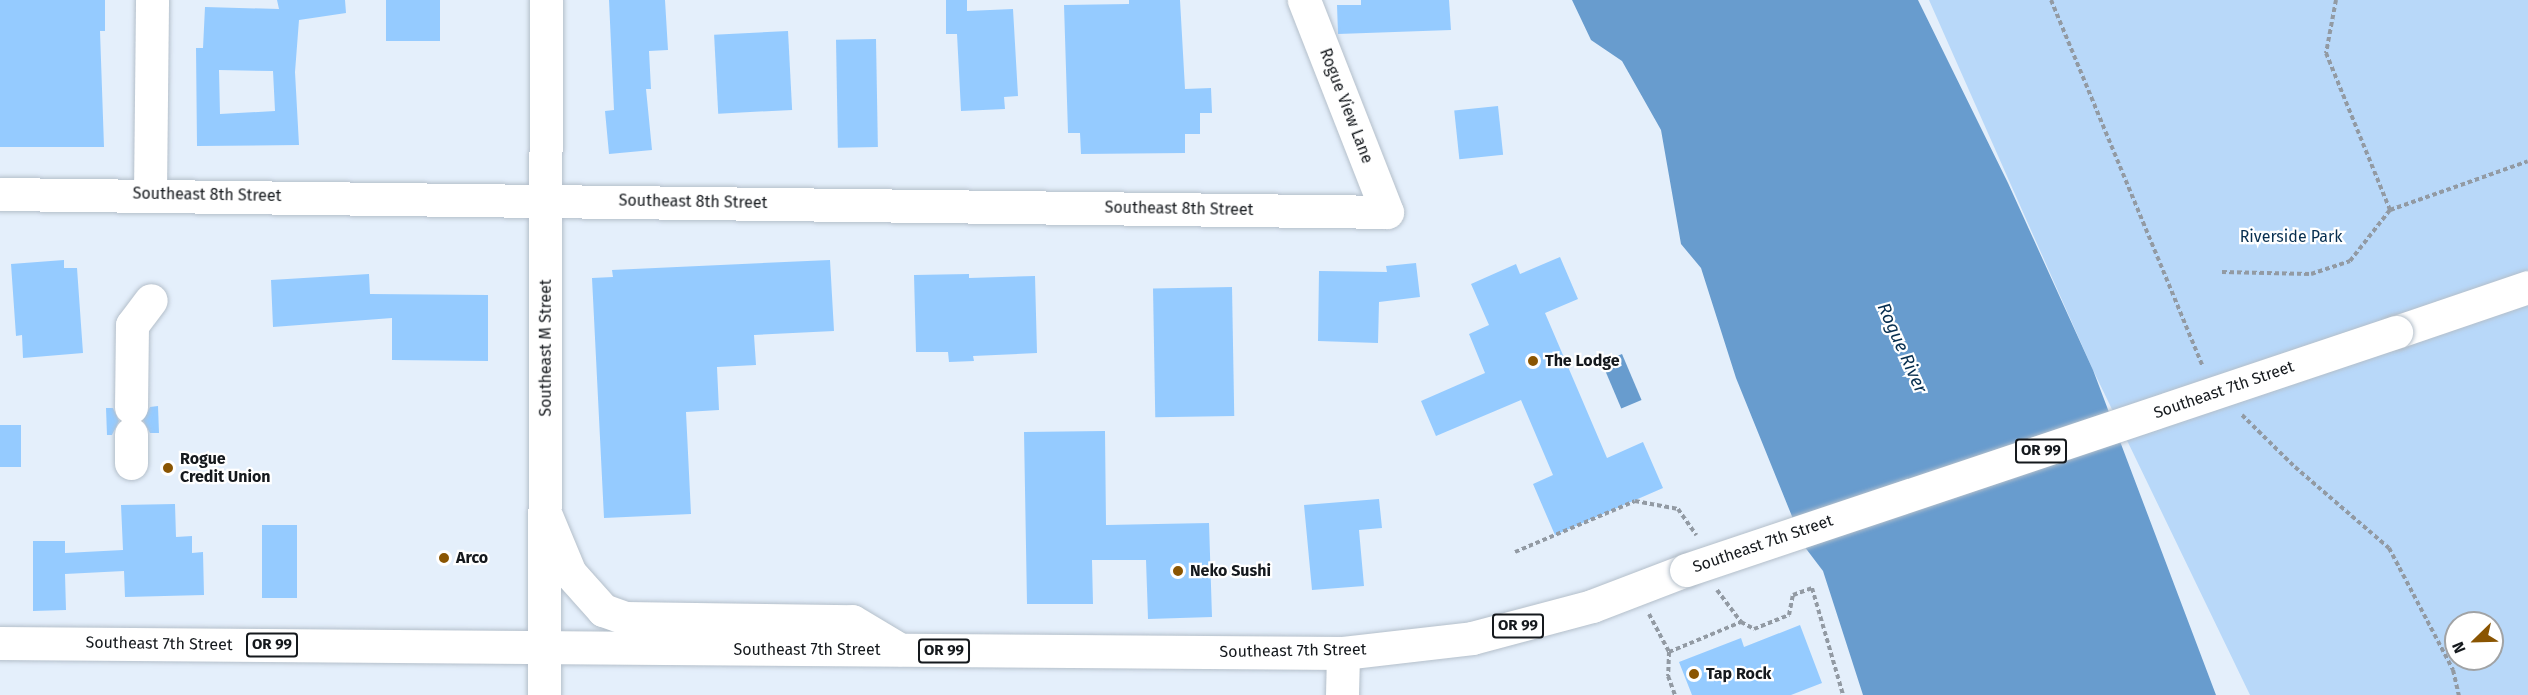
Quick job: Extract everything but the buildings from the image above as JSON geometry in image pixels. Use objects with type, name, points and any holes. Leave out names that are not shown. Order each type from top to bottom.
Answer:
[{"type":"main road","points":[[150,194],[152,0]]},
{"type":"main road","name":"Southeast M Street","points":[[544,695],[548,200],[546,0]]},
{"type":"main road","name":"Rogue View Lane","points":[[1304,0],[1387,212]]},
{"type":"main road","name":"Southeast 8th Street","points":[[0,194],[150,194],[1387,212]]},
{"type":"main road","name":"Southeast 7th Street","points":[[0,643],[1343,653],[1472,638],[1592,606],[1686,570],[2528,288]]},
{"type":"main road","points":[[131,435],[132,325],[151,300]]},
{"type":"main road","points":[[545,513],[570,573],[603,610],[625,618],[852,621],[900,650]]},
{"type":"main road","points":[[1342,695],[1343,653]]},
{"type":"path","points":[[2336,0],[2326,53],[2390,210]]},
{"type":"path","points":[[2222,272],[2310,274],[2350,261],[2390,210],[2528,161]]},
{"type":"path","points":[[1515,552],[1635,501],[1678,509],[1698,540]]},
{"type":"path","points":[[1715,587],[1741,622],[1754,629],[1789,615],[1793,595],[1812,588],[1843,695]]},
{"type":"path","points":[[1640,588],[1669,652],[1668,676],[1675,695]]},
{"type":"path","points":[[1669,652],[1741,622]]},
{"type":"green space","name":"Riverside Park","points":[[1929,0],[2528,0],[2528,695],[2250,695],[2093,370]]},
{"type":"water","name":"Rogue River","points":[[1572,0],[1918,0],[2008,183],[2093,370],[2216,695],[1863,695],[1823,571],[1804,546],[1736,378],[1701,268],[1681,244],[1661,130],[1622,61],[1591,40]]},
{"type":"water","points":[[1622,354],[1642,400],[1621,409],[1602,363]]},
{"type":"place","name":"The Lodge","points":[[1533,361]]},
{"type":"place","name":"Rogue Credit Union","points":[[168,468]]},
{"type":"place","name":"Arco","points":[[444,558]]},
{"type":"place","name":"Neko Sushi","points":[[1178,571]]},
{"type":"place","name":"Tap Rock","points":[[1694,674]]}]
